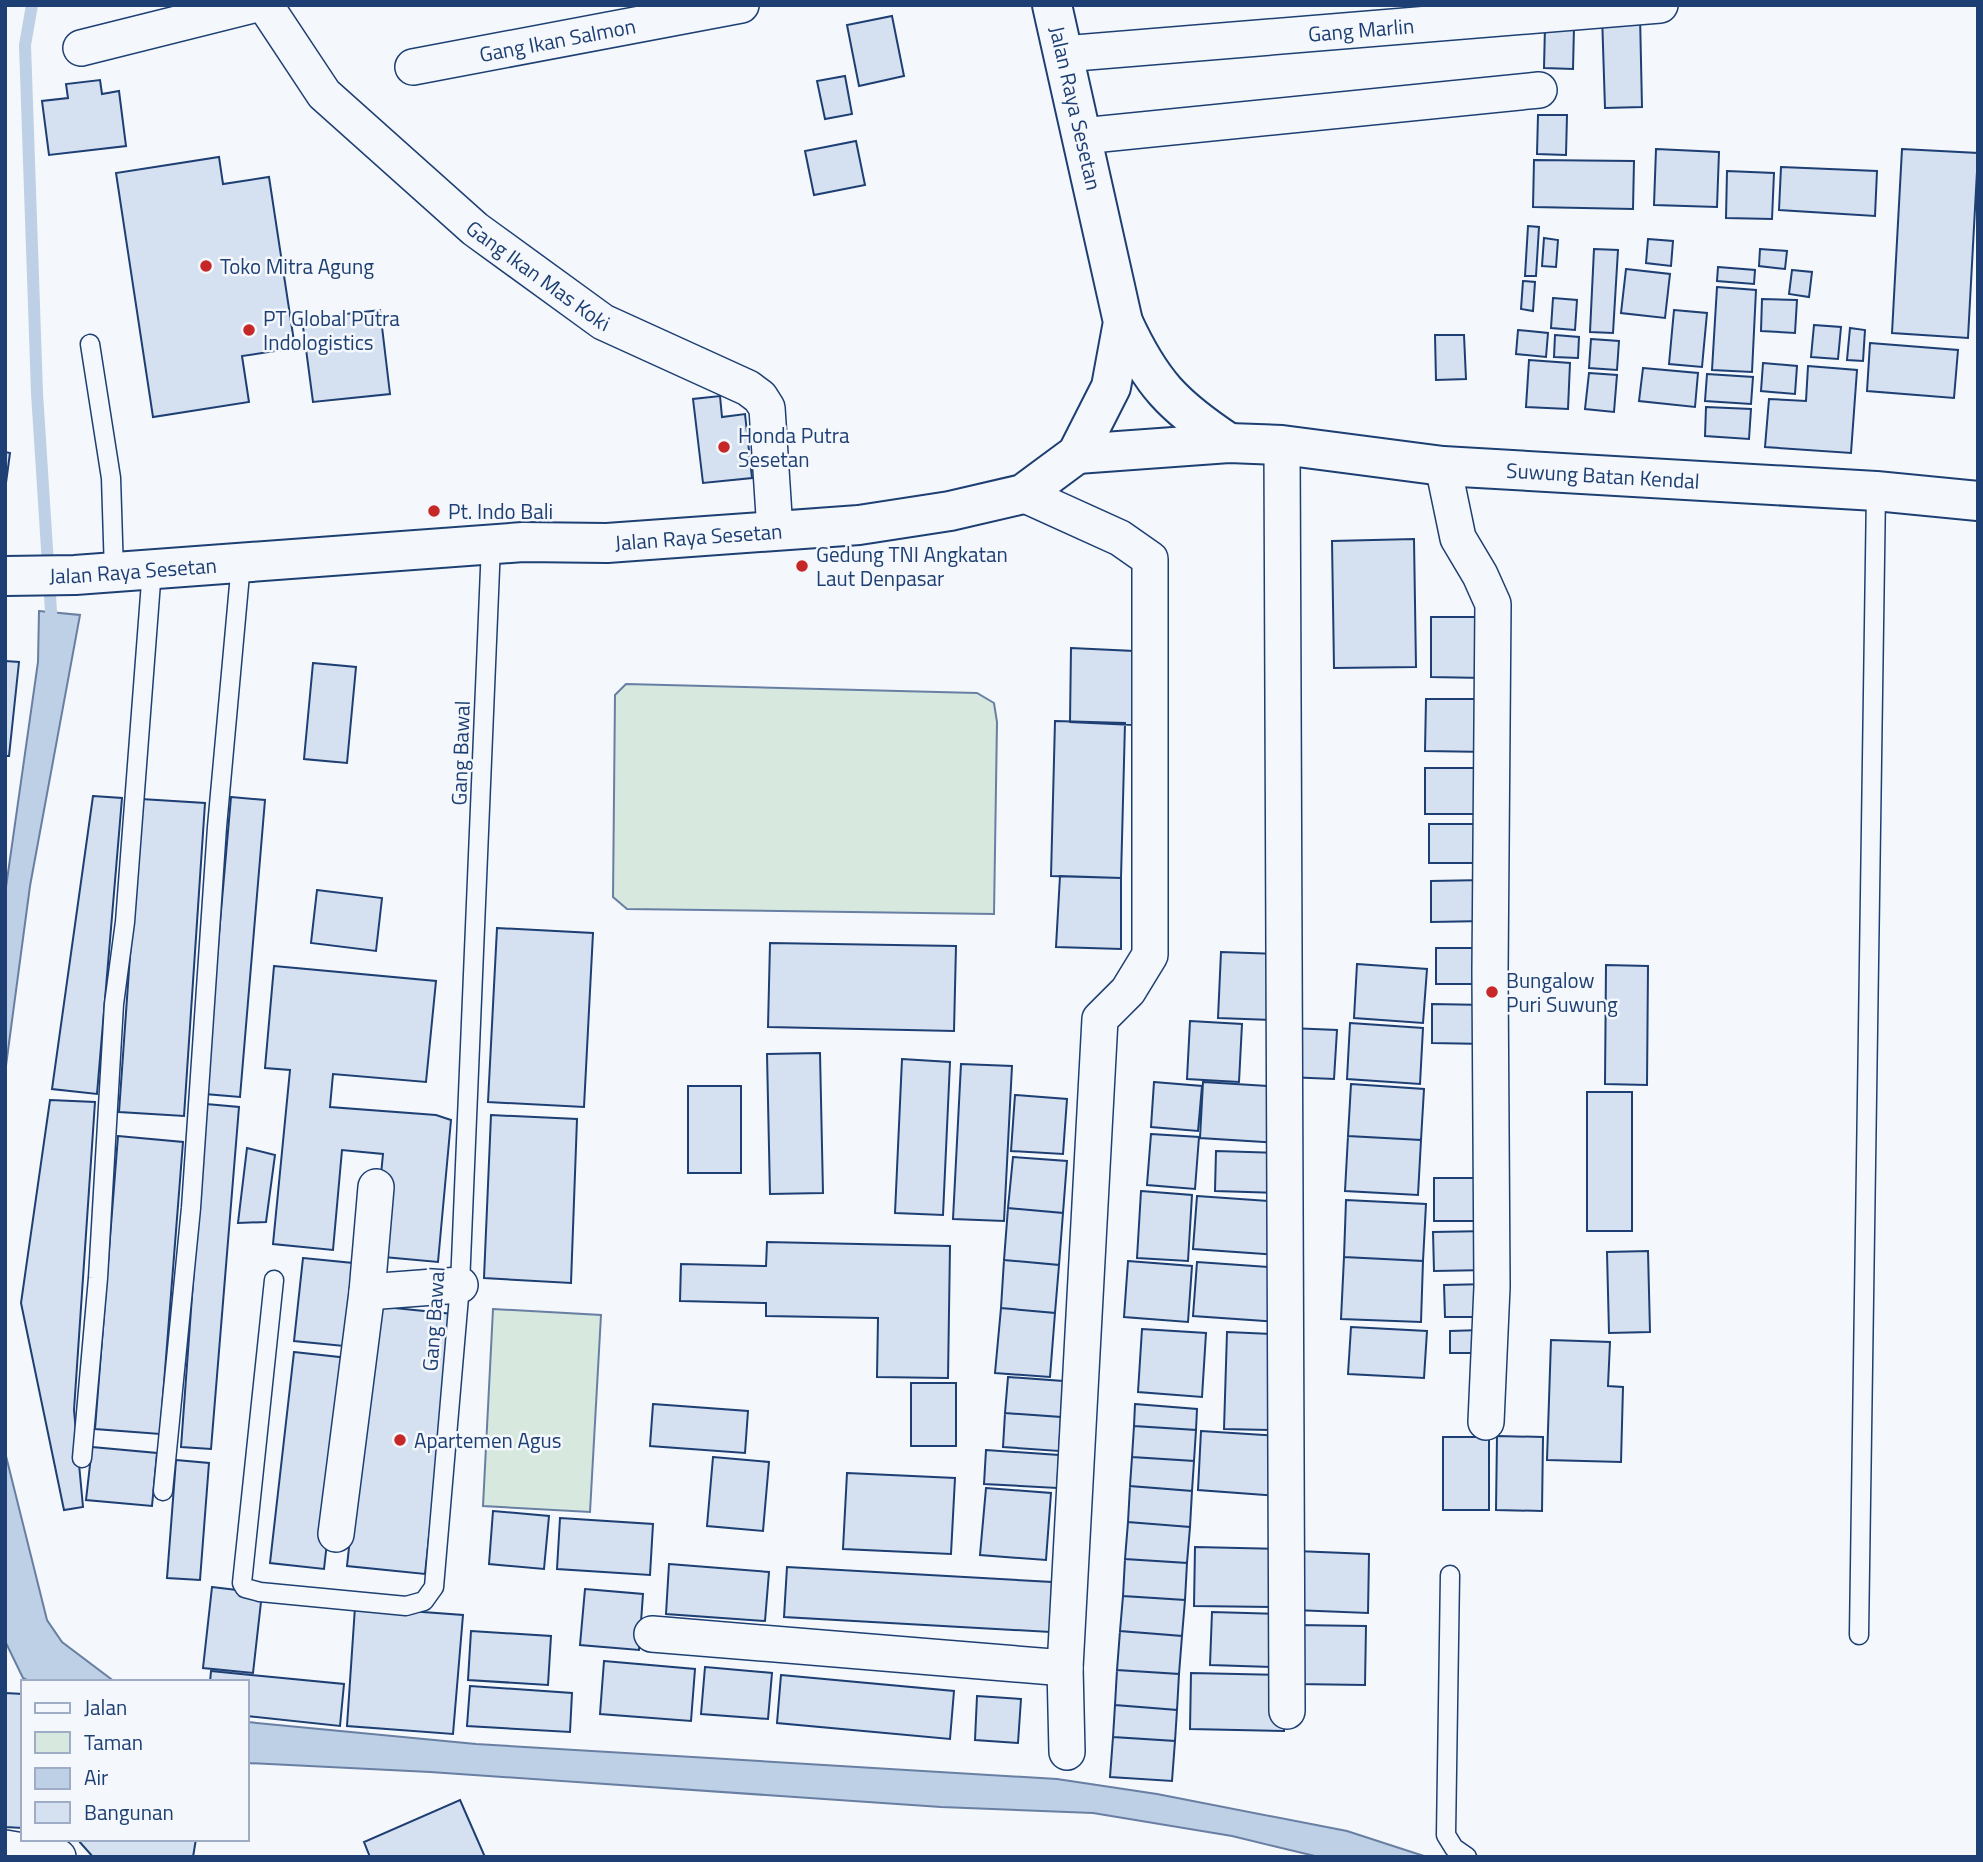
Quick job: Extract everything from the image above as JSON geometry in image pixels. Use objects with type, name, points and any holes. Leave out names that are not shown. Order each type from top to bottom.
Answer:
[{"type":"main road","name":"Jalan Raya Sesetan","points":[[16,576],[75,575],[491,545],[607,543],[775,530],[885,521],[950,511],[1023,494],[1077,454],[1111,387],[1124,322],[1052,5]]},
{"type":"main road","points":[[1124,322],[1156,384],[1193,419],[1229,443]]},
{"type":"main road","name":"Suwung Batan Kendal","points":[[1077,454],[1229,443],[1282,445],[1443,466],[1876,491],[1978,501]]},
{"type":"street","points":[[81,48],[253,5]]},
{"type":"street","name":"Gang Ikan Mas Koki","points":[[265,5],[324,94],[475,229],[540,279],[603,322],[748,388],[761,397],[767,408],[775,530]]},
{"type":"street","name":"Gang Ikan Salmon","points":[[413,68],[741,5]]},
{"type":"street","name":"Gang Marlin","points":[[1063,54],[1660,5]]},
{"type":"street","points":[[1082,136],[1539,90]]},
{"type":"street","points":[[1282,445],[1287,1711]]},
{"type":"street","points":[[1443,466],[1458,538],[1480,575],[1493,604],[1490,972],[1492,1287],[1486,1422]]},
{"type":"street","points":[[1023,494],[1120,538],[1150,559],[1150,955],[1128,992],[1100,1019],[1066,1668],[1067,1752]]},
{"type":"street","points":[[337,1534],[367,1292],[376,1187]]},
{"type":"street","points":[[367,1292],[460,1285]]},
{"type":"street","points":[[652,1634],[1066,1668]]},
{"type":"street","points":[[5,1848],[58,1857]]},
{"type":"lane","points":[[90,344],[111,478],[114,572]]},
{"type":"lane","points":[[1858,1635],[1876,491]]},
{"type":"lane","name":"Gang Bawal","points":[[274,1280],[242,1583],[245,1588],[260,1592],[406,1606],[424,1601],[434,1587],[460,1285],[491,545]]},
{"type":"lane","points":[[163,1491],[191,1208],[217,827],[241,563]]},
{"type":"lane","points":[[82,1458],[98,1278],[114,1004],[125,922],[152,569]]},
{"type":"lane","points":[[1450,1575],[1446,1835],[1454,1847],[1467,1857]]},
{"type":"green space","points":[[626,684],[977,693],[994,703],[997,722],[994,914],[627,909],[613,897],[615,695]]},
{"type":"green space","points":[[493,1309],[601,1315],[590,1512],[483,1506]]},
{"type":"water","points":[[39,611],[80,615],[30,886],[5,1073],[5,894],[38,662]]},
{"type":"water","points":[[5,1452],[47,1620],[62,1642],[112,1680],[27,1680],[23,1678],[5,1641]]},
{"type":"water","points":[[248,1722],[476,1744],[1057,1779],[1157,1794],[1347,1831],[1427,1857],[1319,1857],[1232,1836],[1093,1813],[941,1807],[430,1772],[248,1763]]},
{"type":"building","points":[[1602,15],[1640,15],[1642,107],[1605,108]]},
{"type":"building","points":[[892,16],[904,76],[859,86],[847,25]]},
{"type":"building","points":[[1545,26],[1574,27],[1573,69],[1544,68]]},
{"type":"building","points":[[845,76],[852,114],[825,119],[817,81]]},
{"type":"building","points":[[100,80],[102,94],[119,91],[126,146],[49,155],[42,101],[68,98],[66,84]]},
{"type":"building","points":[[1538,115],[1567,115],[1566,155],[1537,154]]},
{"type":"building","points":[[856,141],[865,185],[814,195],[805,151]]},
{"type":"building","points":[[1656,149],[1719,152],[1717,207],[1654,205]]},
{"type":"building","points":[[1902,149],[1978,153],[1968,338],[1892,333]]},
{"type":"building","name":"Toko Mitra Agung","points":[[219,157],[223,184],[269,177],[295,348],[242,356],[249,402],[153,417],[116,173]]},
{"type":"building","points":[[1534,160],[1634,161],[1633,209],[1533,207]]},
{"type":"building","points":[[1781,167],[1877,171],[1875,216],[1779,210]]},
{"type":"building","points":[[1727,171],[1774,173],[1772,219],[1726,218]]},
{"type":"building","points":[[1528,226],[1539,227],[1536,276],[1525,276]]},
{"type":"building","points":[[1544,238],[1558,240],[1556,267],[1542,266]]},
{"type":"building","points":[[1648,239],[1673,241],[1671,266],[1646,263]]},
{"type":"building","points":[[1594,249],[1618,250],[1613,333],[1590,332]]},
{"type":"building","points":[[1760,249],[1787,251],[1785,269],[1759,266]]},
{"type":"building","points":[[1718,267],[1755,270],[1754,284],[1717,281]]},
{"type":"building","points":[[1626,269],[1670,274],[1665,318],[1621,313]]},
{"type":"building","points":[[1792,270],[1812,272],[1809,297],[1789,294]]},
{"type":"building","points":[[1523,281],[1535,282],[1533,311],[1521,309]]},
{"type":"building","points":[[1717,287],[1756,290],[1752,372],[1712,370]]},
{"type":"building","points":[[1553,298],[1577,300],[1575,330],[1551,328]]},
{"type":"building","points":[[1762,299],[1797,300],[1795,333],[1761,331]]},
{"type":"building","points":[[380,310],[390,394],[313,402],[302,319]]},
{"type":"building","points":[[1674,310],[1707,313],[1702,367],[1669,364]]},
{"type":"building","points":[[1814,325],[1841,327],[1838,359],[1811,357]]},
{"type":"building","points":[[1850,328],[1865,330],[1863,361],[1847,360]]},
{"type":"building","points":[[1518,330],[1548,333],[1546,357],[1516,354]]},
{"type":"building","points":[[1435,335],[1464,335],[1466,379],[1436,380]]},
{"type":"building","points":[[1555,335],[1579,337],[1578,358],[1554,357]]},
{"type":"building","points":[[1591,339],[1619,341],[1617,370],[1589,368]]},
{"type":"building","points":[[1870,343],[1958,350],[1954,398],[1867,391]]},
{"type":"building","points":[[1529,360],[1570,363],[1568,409],[1526,407]]},
{"type":"building","points":[[1763,363],[1797,366],[1795,394],[1761,391]]},
{"type":"building","points":[[1808,366],[1857,370],[1851,453],[1765,447],[1769,399],[1806,401]]},
{"type":"building","points":[[1643,368],[1698,373],[1695,407],[1639,401]]},
{"type":"building","points":[[1589,373],[1617,375],[1614,412],[1585,409]]},
{"type":"building","points":[[1707,374],[1753,377],[1751,404],[1705,401]]},
{"type":"building","name":"Honda Putra Sesetan","points":[[720,396],[722,417],[745,414],[752,478],[703,483],[693,399]]},
{"type":"building","points":[[1706,407],[1751,409],[1749,439],[1705,436]]},
{"type":"building","points":[[5,452],[10,453],[5,490]]},
{"type":"building","points":[[1414,539],[1416,667],[1334,668],[1332,541]]},
{"type":"building","points":[[1431,617],[1485,617],[1484,678],[1431,677]]},
{"type":"building","points":[[1071,648],[1134,651],[1133,725],[1070,722]]},
{"type":"building","points":[[5,661],[19,662],[9,756],[5,756]]},
{"type":"building","points":[[313,663],[356,667],[347,763],[304,759]]},
{"type":"building","points":[[1426,699],[1488,699],[1488,752],[1425,751]]},
{"type":"building","points":[[1055,721],[1125,723],[1121,878],[1051,876]]},
{"type":"building","points":[[1425,768],[1490,768],[1490,814],[1425,814]]},
{"type":"building","points":[[93,796],[122,798],[97,1094],[52,1089]]},
{"type":"building","points":[[231,797],[265,800],[240,1097],[205,1094]]},
{"type":"building","points":[[141,799],[205,803],[184,1116],[119,1112]]},
{"type":"building","points":[[1429,824],[1486,824],[1486,863],[1429,863]]},
{"type":"building","points":[[1060,876],[1121,878],[1121,949],[1056,947]]},
{"type":"building","points":[[1485,880],[1485,921],[1431,922],[1431,881]]},
{"type":"building","points":[[317,890],[382,898],[376,951],[311,943]]},
{"type":"building","points":[[497,928],[593,933],[584,1107],[488,1102]]},
{"type":"building","points":[[770,943],[956,946],[954,1031],[768,1027]]},
{"type":"building","points":[[1436,948],[1487,948],[1487,984],[1436,984]]},
{"type":"building","points":[[1221,952],[1276,954],[1272,1020],[1218,1018]]},
{"type":"building","points":[[1357,964],[1427,969],[1423,1023],[1354,1018]]},
{"type":"building","points":[[1606,965],[1648,966],[1647,1085],[1605,1084]]},
{"type":"building","points":[[274,966],[436,981],[426,1082],[333,1074],[330,1107],[436,1115],[451,1120],[438,1262],[373,1256],[383,1154],[342,1150],[333,1250],[273,1244],[290,1070],[265,1068]]},
{"type":"building","points":[[1432,1004],[1486,1005],[1485,1044],[1432,1043]]},
{"type":"building","points":[[1190,1021],[1242,1024],[1239,1082],[1187,1079]]},
{"type":"building","points":[[1350,1023],[1423,1028],[1420,1084],[1347,1079]]},
{"type":"building","points":[[1289,1028],[1337,1030],[1334,1079],[1287,1077]]},
{"type":"building","points":[[820,1053],[823,1193],[770,1194],[767,1054]]},
{"type":"building","points":[[902,1059],[950,1062],[943,1215],[895,1213]]},
{"type":"building","points":[[961,1064],[1012,1066],[1004,1221],[953,1219]]},
{"type":"building","points":[[1154,1082],[1202,1086],[1198,1131],[1151,1127]]},
{"type":"building","points":[[1203,1082],[1282,1087],[1280,1143],[1200,1138]]},
{"type":"building","points":[[1351,1084],[1424,1089],[1421,1140],[1348,1136]]},
{"type":"building","points":[[688,1086],[741,1086],[741,1173],[688,1173]]},
{"type":"building","points":[[1587,1092],[1632,1092],[1632,1231],[1587,1231]]},
{"type":"building","points":[[1015,1095],[1067,1099],[1063,1154],[1011,1151]]},
{"type":"building","points":[[50,1100],[95,1102],[74,1410],[83,1507],[64,1510],[21,1303]]},
{"type":"building","points":[[206,1104],[239,1107],[211,1449],[181,1447]]},
{"type":"building","points":[[491,1115],[577,1119],[571,1283],[484,1278]]},
{"type":"building","points":[[1151,1134],[1199,1137],[1195,1189],[1147,1185]]},
{"type":"building","points":[[118,1136],[183,1142],[160,1434],[95,1429]]},
{"type":"building","points":[[1348,1136],[1421,1140],[1418,1195],[1345,1191]]},
{"type":"building","points":[[247,1148],[275,1155],[266,1222],[238,1223]]},
{"type":"building","points":[[1216,1151],[1283,1153],[1281,1193],[1215,1191]]},
{"type":"building","points":[[1013,1157],[1067,1161],[1063,1213],[1008,1208]]},
{"type":"building","points":[[1434,1178],[1487,1178],[1487,1221],[1434,1221]]},
{"type":"building","points":[[1141,1191],[1192,1195],[1188,1261],[1137,1258]]},
{"type":"building","points":[[1197,1196],[1283,1202],[1279,1255],[1193,1249]]},
{"type":"building","points":[[1346,1200],[1426,1204],[1423,1261],[1344,1257]]},
{"type":"building","points":[[1008,1208],[1063,1213],[1059,1265],[1004,1260]]},
{"type":"building","points":[[1488,1231],[1489,1270],[1434,1271],[1433,1232]]},
{"type":"building","points":[[767,1242],[950,1246],[948,1378],[877,1377],[878,1318],[766,1316],[766,1303],[680,1301],[681,1264],[766,1266]]},
{"type":"building","points":[[1648,1251],[1650,1332],[1609,1333],[1607,1252]]},
{"type":"building","points":[[1344,1257],[1423,1261],[1421,1322],[1341,1319]]},
{"type":"building","points":[[303,1258],[363,1264],[354,1347],[294,1341]]},
{"type":"building","points":[[1004,1260],[1059,1265],[1055,1313],[1001,1308]]},
{"type":"building","points":[[1128,1261],[1192,1266],[1188,1322],[1124,1317]]},
{"type":"building","points":[[1197,1262],[1282,1268],[1278,1322],[1193,1316]]},
{"type":"building","points":[[1488,1284],[1488,1317],[1445,1317],[1444,1285]]},
{"type":"building","name":"Apartemen Agus","points":[[375,1306],[453,1314],[425,1574],[347,1566]]},
{"type":"building","points":[[1001,1308],[1055,1313],[1050,1377],[995,1373]]},
{"type":"building","points":[[1351,1327],[1427,1331],[1424,1378],[1348,1374]]},
{"type":"building","points":[[1142,1329],[1206,1333],[1202,1397],[1138,1392]]},
{"type":"building","points":[[1481,1330],[1482,1353],[1450,1353],[1450,1331]]},
{"type":"building","points":[[1227,1332],[1272,1334],[1269,1430],[1224,1429]]},
{"type":"building","points":[[1551,1340],[1610,1342],[1608,1386],[1623,1387],[1621,1462],[1547,1460]]},
{"type":"building","points":[[294,1352],[348,1358],[324,1569],[270,1563]]},
{"type":"building","points":[[1008,1377],[1063,1381],[1061,1417],[1005,1413]]},
{"type":"building","points":[[911,1383],[956,1383],[956,1446],[911,1446]]},
{"type":"building","points":[[653,1404],[748,1411],[745,1453],[650,1446]]},
{"type":"building","points":[[1135,1404],[1197,1409],[1196,1430],[1134,1426]]},
{"type":"building","points":[[1005,1413],[1061,1417],[1059,1451],[1003,1447]]},
{"type":"building","points":[[1134,1426],[1196,1430],[1194,1461],[1132,1457]]},
{"type":"building","points":[[1201,1431],[1280,1436],[1278,1496],[1198,1490]]},
{"type":"building","points":[[1497,1436],[1543,1437],[1542,1511],[1496,1510]]},
{"type":"building","points":[[1443,1437],[1489,1437],[1489,1510],[1443,1510]]},
{"type":"building","points":[[92,1447],[157,1453],[152,1506],[86,1500]]},
{"type":"building","points":[[986,1450],[1059,1455],[1057,1488],[984,1484]]},
{"type":"building","points":[[713,1457],[769,1462],[763,1531],[707,1526]]},
{"type":"building","points":[[1132,1457],[1194,1461],[1192,1491],[1130,1486]]},
{"type":"building","points":[[176,1460],[209,1463],[200,1580],[167,1578]]},
{"type":"building","points":[[847,1473],[955,1478],[951,1554],[843,1549]]},
{"type":"building","points":[[1130,1486],[1192,1491],[1190,1527],[1128,1522]]},
{"type":"building","points":[[986,1488],[1051,1493],[1046,1560],[980,1555]]},
{"type":"building","points":[[493,1511],[549,1516],[544,1569],[489,1564]]},
{"type":"building","points":[[560,1518],[653,1524],[650,1575],[557,1569]]},
{"type":"building","points":[[1128,1522],[1190,1527],[1187,1563],[1125,1559]]},
{"type":"building","points":[[1195,1547],[1281,1549],[1280,1607],[1194,1606]]},
{"type":"building","points":[[1296,1551],[1369,1554],[1368,1613],[1294,1610]]},
{"type":"building","points":[[1125,1559],[1187,1563],[1185,1600],[1123,1596]]},
{"type":"building","points":[[669,1564],[769,1572],[765,1621],[666,1614]]},
{"type":"building","points":[[787,1567],[1052,1582],[1050,1632],[784,1617]]},
{"type":"building","points":[[212,1587],[262,1593],[253,1673],[203,1668]]},
{"type":"building","points":[[585,1589],[643,1594],[639,1650],[580,1645]]},
{"type":"building","points":[[1123,1596],[1185,1600],[1182,1636],[1120,1631]]},
{"type":"building","points":[[355,1607],[463,1615],[453,1734],[347,1726]]},
{"type":"building","points":[[1212,1612],[1278,1614],[1276,1667],[1210,1665]]},
{"type":"building","points":[[1297,1625],[1366,1626],[1365,1685],[1296,1684]]},
{"type":"building","points":[[471,1631],[551,1636],[548,1685],[468,1680]]},
{"type":"building","points":[[1120,1631],[1182,1636],[1179,1674],[1117,1670]]},
{"type":"building","points":[[604,1661],[695,1669],[691,1721],[600,1714]]},
{"type":"building","points":[[705,1667],[772,1673],[768,1719],[701,1714]]},
{"type":"building","points":[[1117,1670],[1179,1674],[1177,1710],[1115,1705]]},
{"type":"building","points":[[211,1671],[344,1684],[340,1726],[248,1716],[248,1680],[210,1680]]},
{"type":"building","points":[[1191,1673],[1285,1675],[1284,1731],[1190,1729]]},
{"type":"building","points":[[781,1675],[954,1691],[950,1739],[777,1723]]},
{"type":"building","points":[[470,1686],[572,1693],[570,1732],[467,1726]]},
{"type":"building","points":[[5,1693],[21,1694],[21,1828],[5,1827]]},
{"type":"building","points":[[977,1696],[1021,1699],[1018,1743],[975,1740]]},
{"type":"building","points":[[1115,1705],[1177,1710],[1175,1741],[1113,1737]]},
{"type":"building","points":[[1113,1737],[1175,1741],[1172,1781],[1110,1777]]},
{"type":"building","points":[[460,1800],[485,1857],[370,1857],[364,1842]]},
{"type":"building","points":[[79,1841],[196,1841],[193,1857],[93,1857]]},
{"type":"waterway","points":[[32,5],[25,45],[37,393],[52,627]]},
{"type":"place","name":"Toko Mitra Agung","points":[[206,266]]},
{"type":"place","name":"PT Global Putra Indologistics","points":[[249,330]]},
{"type":"place","name":"Honda Putra Sesetan","points":[[724,447]]},
{"type":"place","name":"Pt. Indo Bali","points":[[434,511]]},
{"type":"place","name":"Gedung TNI Angkatan Laut Denpasar","points":[[802,566]]},
{"type":"place","name":"Bungalow Puri Suwung","points":[[1492,992]]},
{"type":"place","name":"Apartemen Agus","points":[[400,1440]]}]
